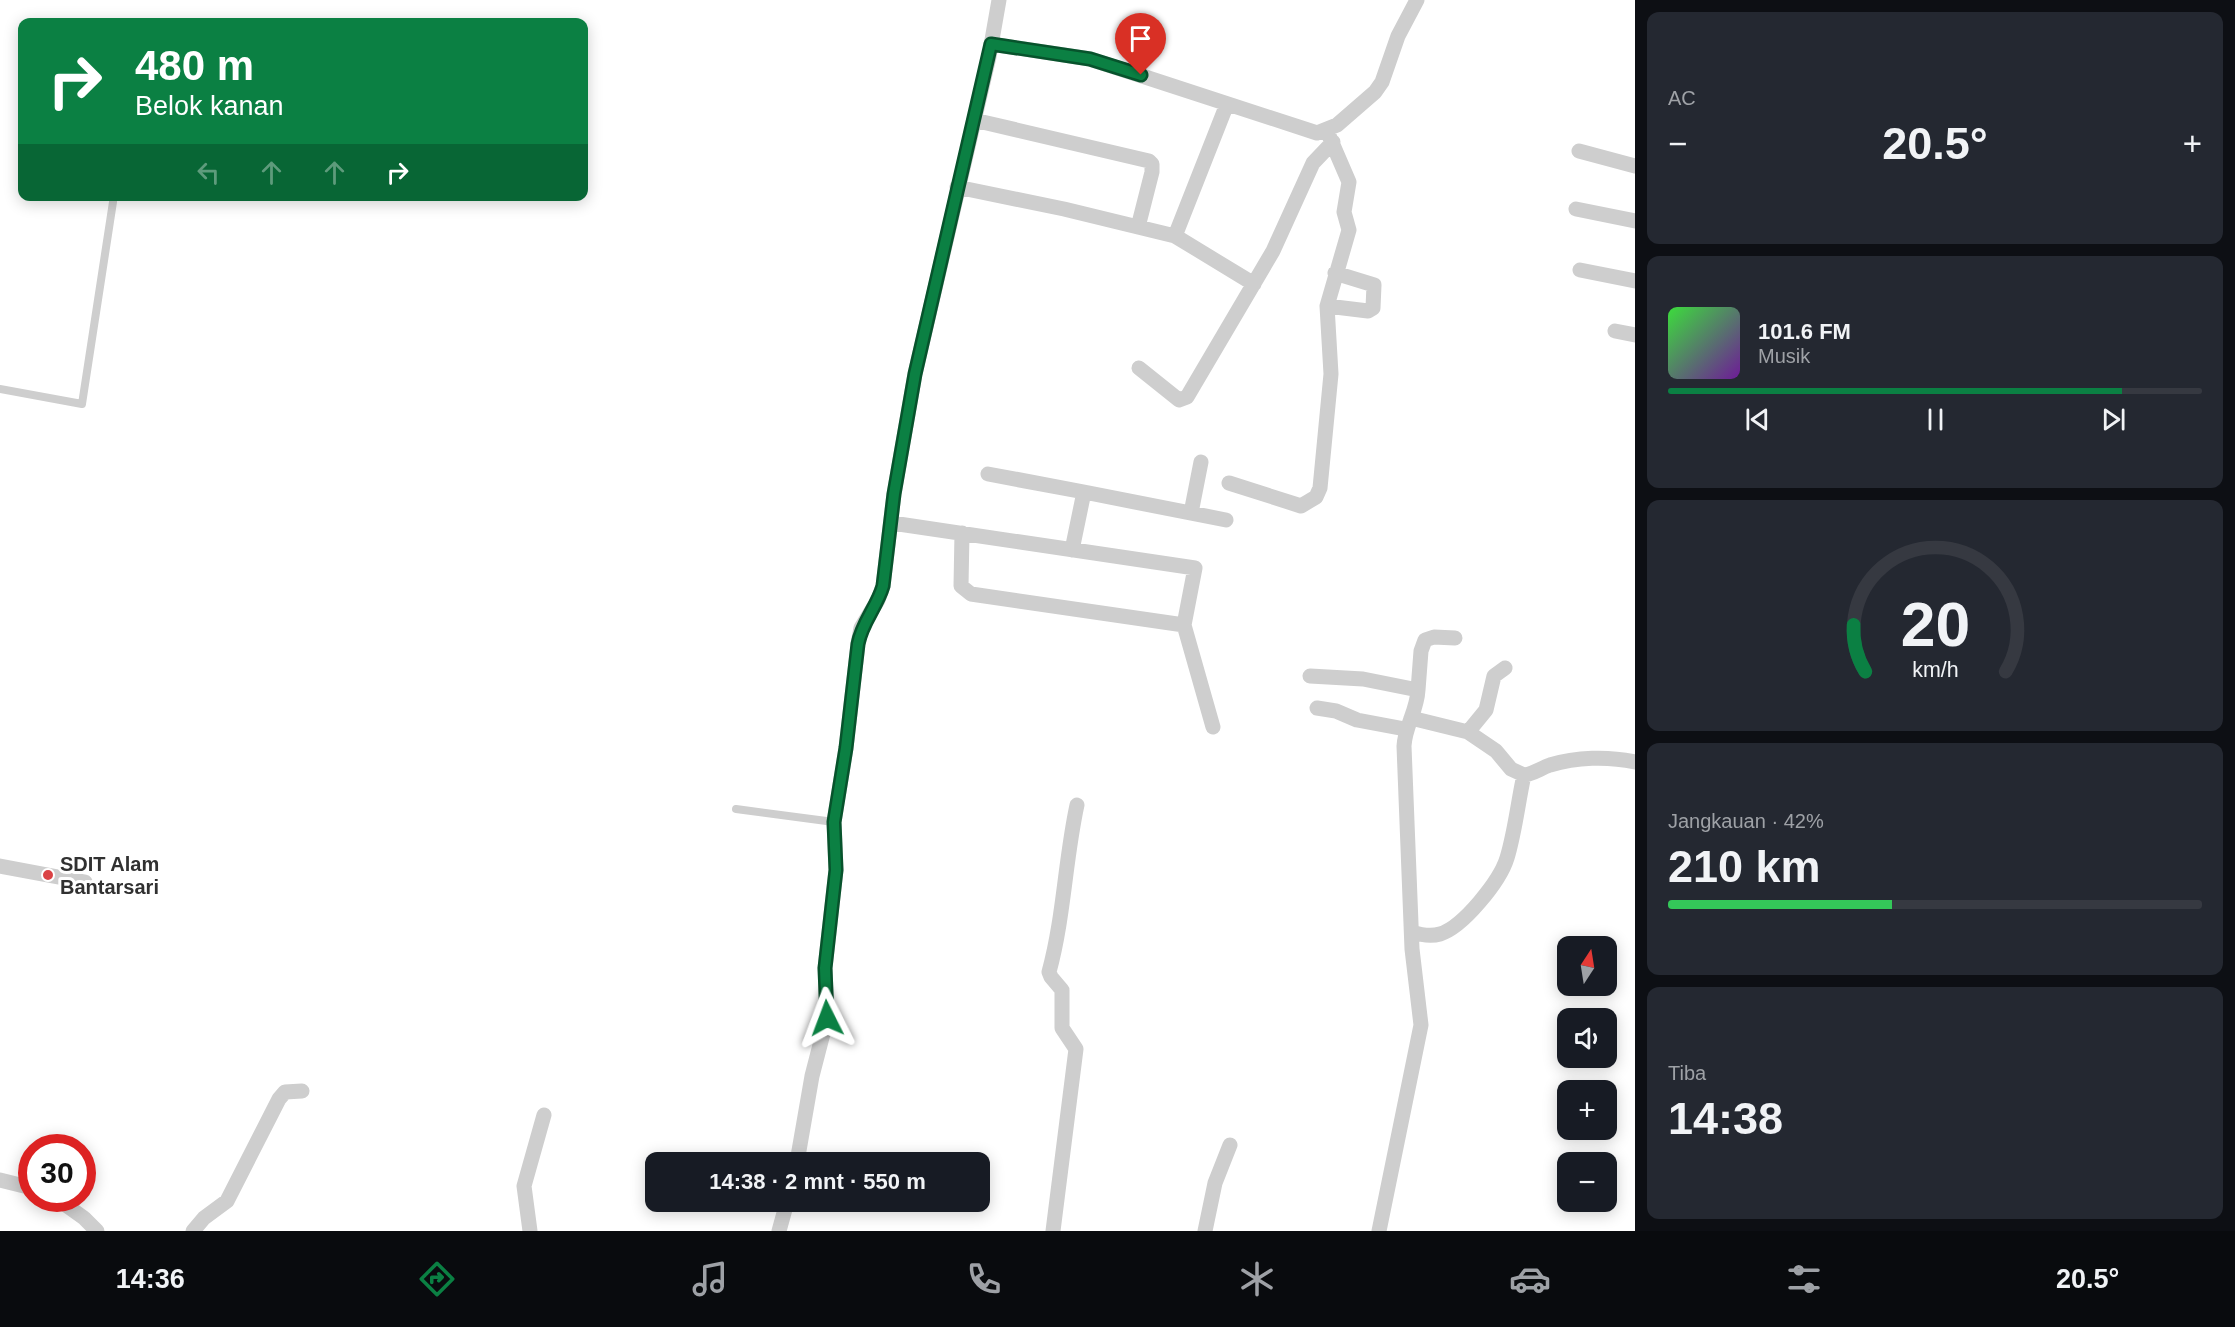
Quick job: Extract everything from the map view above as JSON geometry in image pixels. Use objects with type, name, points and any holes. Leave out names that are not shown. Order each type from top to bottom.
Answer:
[{"type":"street","points":[[799,1152],[812,1076],[827,1018],[825,968],[836,870],[834,822],[860,634],[881,593],[897,476],[915,374],[974,120],[999,0]]},
{"type":"street","points":[[1139,368],[1179,400],[1187,397],[1287,224],[1313,163],[1330,136],[1375,92],[1382,82],[1398,36],[1417,0]]},
{"type":"street","points":[[991,44],[1090,59],[1309,132],[1330,136]]},
{"type":"street","points":[[1175,236],[1227,104]]},
{"type":"street","points":[[974,120],[1149,161],[1152,164],[1152,172],[1138,227]]},
{"type":"street","points":[[1229,483],[1301,506],[1316,497],[1320,488],[1331,374],[1328,306],[1335,273],[1348,235],[1344,212],[1349,182],[1337,159],[1330,136]]},
{"type":"street","points":[[1579,151],[1635,166]]},
{"type":"street","points":[[957,187],[1175,236],[1254,284]]},
{"type":"street","points":[[1576,209],[1635,221]]},
{"type":"street","points":[[1580,270],[1635,281]]},
{"type":"street","points":[[1328,306],[1368,311],[1373,308],[1374,285],[1335,273]]},
{"type":"street","points":[[1616,331],[1635,335]]},
{"type":"street","points":[[1191,513],[1201,462]]},
{"type":"street","points":[[988,474],[1226,520]]},
{"type":"street","points":[[1072,549],[1084,492]]},
{"type":"street","points":[[892,523],[1195,568],[1184,625],[1214,727]]},
{"type":"street","points":[[962,533],[961,586],[971,594],[1184,625]]},
{"type":"street","points":[[1379,1231],[1421,1025],[1412,933],[1406,815],[1408,724],[1416,710],[1421,651],[1425,640],[1434,637],[1455,638]]},
{"type":"street","points":[[1468,732],[1486,710],[1494,676],[1505,668]]},
{"type":"street","points":[[1310,676],[1363,679],[1418,690]]},
{"type":"street","points":[[1317,708],[1336,711],[1357,720],[1468,732],[1496,751],[1510,769],[1524,775],[1552,764],[1571,761],[1602,758],[1635,762]]},
{"type":"street","points":[[1412,933],[1426,936],[1441,934],[1471,909],[1501,872],[1507,858],[1524,775]]},
{"type":"street","points":[[1053,1231],[1076,1049],[1062,1028],[1062,990],[1049,972],[1061,915],[1064,877],[1077,804]]},
{"type":"street","points":[[0,866],[85,882]]},
{"type":"street","points":[[193,1231],[204,1218],[227,1201],[279,1099],[285,1092],[302,1091]]},
{"type":"street","points":[[530,1231],[524,1186],[544,1115]]},
{"type":"street","points":[[1205,1231],[1215,1183],[1230,1145]]},
{"type":"street","points":[[0,1180],[18,1184]]},
{"type":"street","points":[[76,1212],[97,1231]]},
{"type":"street","points":[[779,1231],[784,1212]]},
{"type":"lane","points":[[0,389],[82,404],[113,202]]},
{"type":"lane","points":[[736,809],[834,822]]},
{"type":"place","name":"SDIT Alam Bantarsari","points":[[48,875]]},
{"type":"route","points":[[827,1018],[825,968],[836,870],[834,822],[846,748],[858,644],[861,628],[878,600],[883,586],[898,466],[915,374],[991,44],[1030,48],[1090,59],[1141,75]]}]
